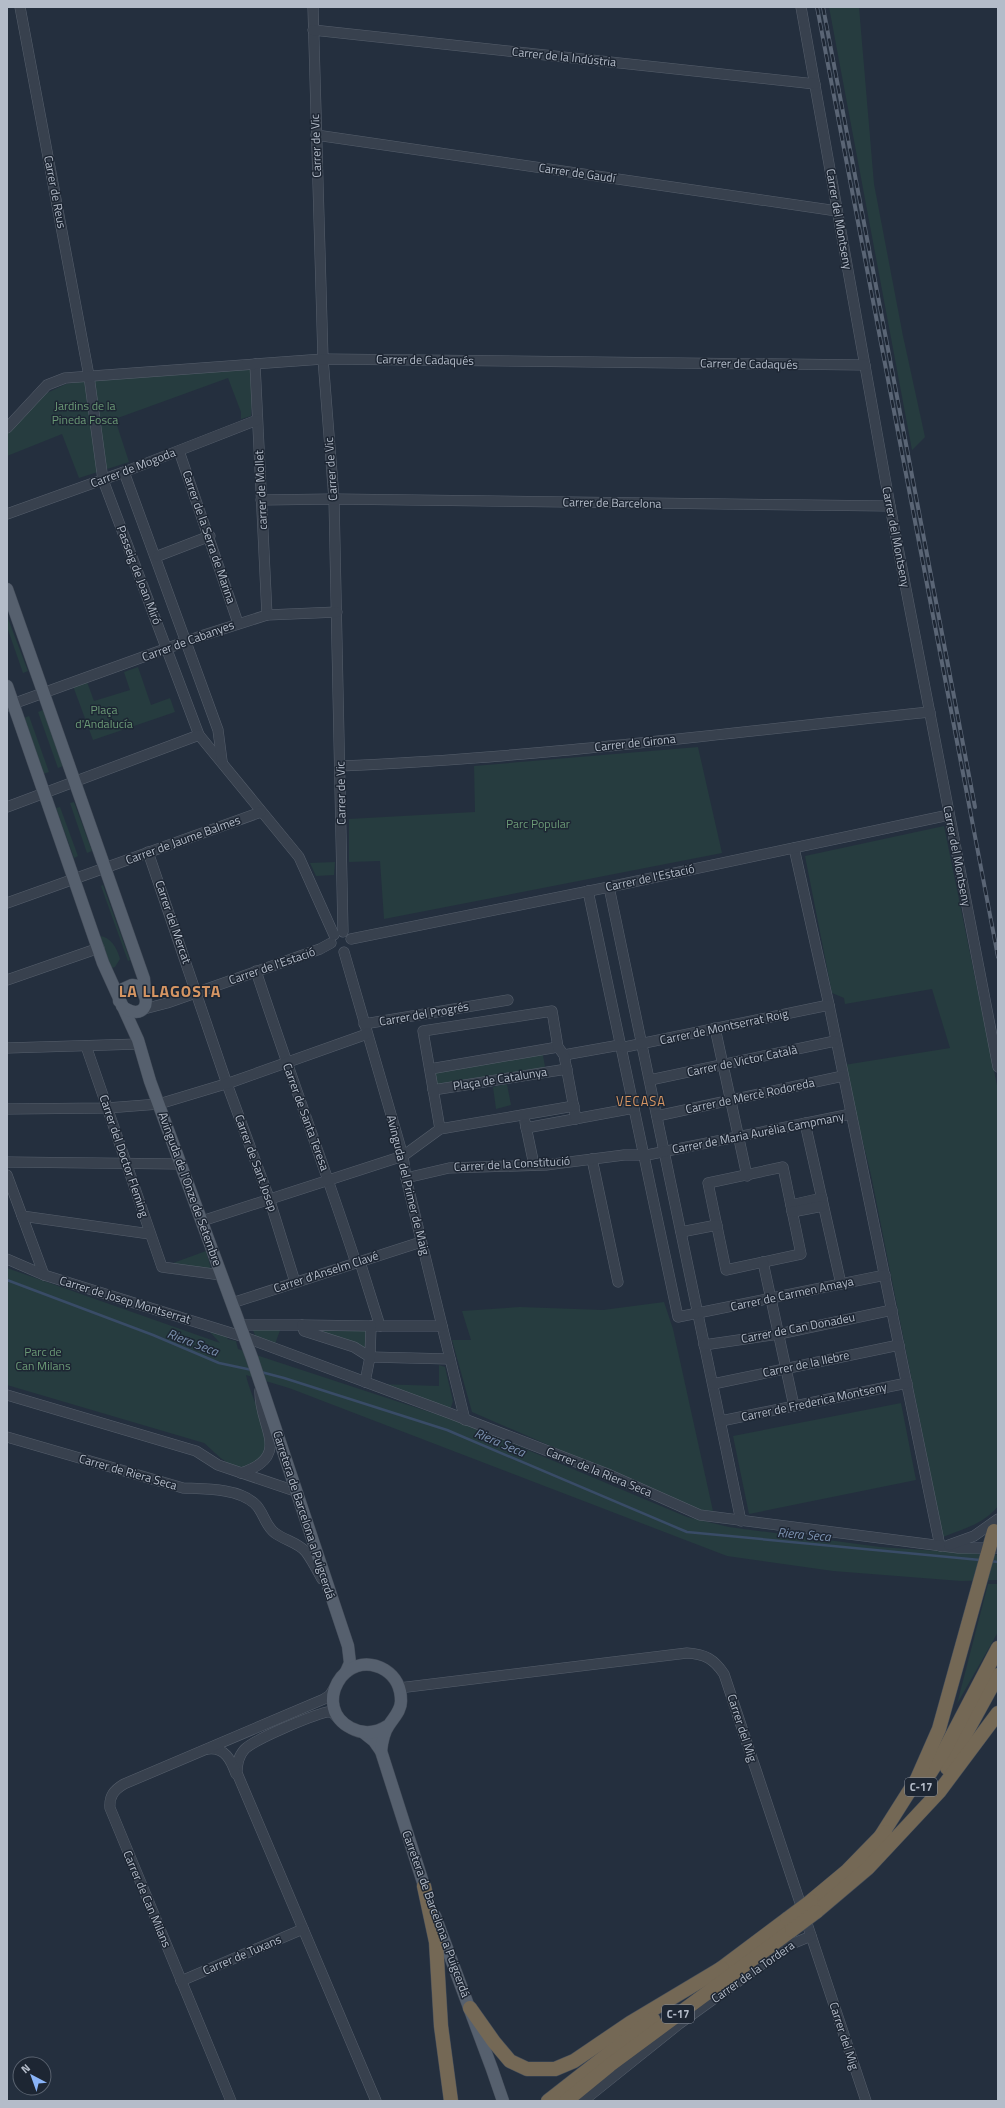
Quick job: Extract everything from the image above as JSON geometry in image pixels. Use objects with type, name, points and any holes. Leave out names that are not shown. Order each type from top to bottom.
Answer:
[{"type":"highway","points":[[879,1839],[916,1781],[931,1750],[939,1729],[980,1581],[995,1537]]},
{"type":"highway","name":"C-17","points":[[813,1906],[879,1839],[914,1797],[930,1774],[998,1648]]},
{"type":"highway","name":"C-17","points":[[566,2101],[813,1906],[856,1879],[902,1832],[946,1771],[998,1675]]},
{"type":"highway","points":[[902,1832],[948,1781],[998,1713]]},
{"type":"highway","points":[[424,1886],[436,1942],[441,2026],[451,2101]]},
{"type":"highway","name":"C-17","points":[[548,2101],[635,2032],[722,1968],[789,1925]]},
{"type":"highway","points":[[470,2008],[494,2042],[510,2060],[527,2069],[555,2069],[574,2061],[630,2024],[722,1968]]},
{"type":"main road","points":[[7,589],[144,979],[146,1004],[141,1010],[131,1013],[120,1004],[119,994],[126,986],[138,986],[145,994]]},
{"type":"main road","name":"Avinguda de l'Onze de Setembre","points":[[7,686],[10,705],[45,793],[120,1004],[138,1042],[180,1164],[244,1337]]},
{"type":"main road","name":"Avinguda de l'Onze de Setembre","points":[[138,1042],[136,1031],[141,1010]]},
{"type":"main road","name":"Carretera de Barcelona a Puigcerdá","points":[[244,1337],[348,1646],[350,1663],[346,1672]]},
{"type":"main road","name":"Carretera de Barcelona a Puigcerdá","points":[[348,1646],[368,1664]]},
{"type":"main road","points":[[381,1751],[383,1738],[401,1704],[400,1688],[389,1673],[379,1666],[368,1664],[346,1672],[335,1687],[334,1706],[341,1721],[347,1726],[364,1732],[380,1730],[389,1725]]},
{"type":"main road","name":"Carretera de Barcelona a Puigcerdá","points":[[364,1732],[374,1741],[381,1751],[424,1886],[503,2101]]},
{"type":"street","name":"Carrer de Reus","points":[[20,7],[89,376]]},
{"type":"street","name":"Carrer de Vic","points":[[312,7],[323,359],[334,499],[340,766],[340,937]]},
{"type":"street","name":"Carrer del Montseny","points":[[801,7],[890,506],[998,1067]]},
{"type":"street","name":"Carrer de la Indústria","points":[[313,30],[815,84]]},
{"type":"street","name":"Carrer de Gaudí","points":[[316,135],[837,211]]},
{"type":"street","name":"Carrer de Cadaqués","points":[[7,428],[47,385],[65,378],[89,376],[323,359],[865,365]]},
{"type":"street","name":"carrer de Mollet","points":[[255,364],[267,615]]},
{"type":"street","name":"Passeig de Joan Miró","points":[[89,376],[103,480],[199,735],[222,761],[261,812],[300,857],[340,937]]},
{"type":"street","name":"Carrer de Mogoda","points":[[7,514],[103,480],[257,420]]},
{"type":"street","name":"Carrer de la Serra de Marina","points":[[179,450],[210,536],[238,623]]},
{"type":"street","name":"Passeig de Joan Miró","points":[[124,472],[218,730],[222,761]]},
{"type":"street","name":"Carrer de Barcelona","points":[[261,500],[334,499],[890,506]]},
{"type":"street","points":[[158,556],[210,536]]},
{"type":"street","name":"Carrer de Cabanyes","points":[[43,693],[238,623],[267,615],[337,612]]},
{"type":"street","points":[[10,705],[43,693]]},
{"type":"street","name":"Carrer de Girona","points":[[340,766],[417,763],[616,745],[930,712]]},
{"type":"street","points":[[7,807],[199,735]]},
{"type":"street","name":"Carrer de Jaume Balmes","points":[[104,868],[261,812]]},
{"type":"street","name":"Carrer de l'Estació","points":[[141,1010],[157,1006],[320,949],[340,937],[609,887],[949,815]]},
{"type":"street","points":[[794,848],[829,1005],[835,1041],[942,1546]]},
{"type":"street","name":"Carrer del Mercat","points":[[148,852],[214,1044]]},
{"type":"street","points":[[7,903],[104,868]]},
{"type":"street","points":[[609,887],[741,1521]]},
{"type":"street","points":[[588,891],[643,1154]]},
{"type":"street","points":[[340,937],[350,946],[344,952],[336,951],[340,937]]},
{"type":"street","points":[[7,980],[99,948]]},
{"type":"street","name":"Avinguda del Primer de Maig","points":[[344,952],[403,1156],[406,1178],[421,1242],[465,1420]]},
{"type":"street","name":"Carrer de Santa Teresa","points":[[256,971],[286,1063],[358,1262],[376,1326],[364,1382]]},
{"type":"street","name":"Carrer del Progrés","points":[[7,1109],[107,1108],[159,1104],[227,1084],[286,1063],[366,1029],[508,1000]]},
{"type":"street","name":"Carrer del Progrés","points":[[484,1004],[487,1021]]},
{"type":"street","name":"Carrer de Montserrat Roig","points":[[620,1045],[625,1047],[642,1044],[829,1005]]},
{"type":"street","name":"Carrer del Progrés","points":[[430,1069],[423,1031],[552,1011],[561,1051]]},
{"type":"street","points":[[715,1028],[747,1176]]},
{"type":"street","name":"Carrer de Victor Català","points":[[650,1080],[835,1041]]},
{"type":"street","points":[[7,1048],[86,1046],[138,1042]]},
{"type":"street","name":"Carrer de Sant Josep","points":[[214,1044],[227,1084],[269,1198],[295,1282]]},
{"type":"street","name":"Plaça de Catalunya","points":[[430,1069],[561,1051],[620,1045]]},
{"type":"street","name":"Carrer del Doctor Fleming","points":[[86,1046],[162,1266],[221,1275]]},
{"type":"street","points":[[561,1051],[576,1119]]},
{"type":"street","points":[[430,1069],[440,1129]]},
{"type":"street","name":"Plaça de Catalunya","points":[[433,1090],[566,1069]]},
{"type":"street","name":"Carrer de Mercè Rodoreda","points":[[657,1116],[843,1076]]},
{"type":"street","points":[[202,1221],[269,1198],[403,1156],[440,1129],[574,1106]]},
{"type":"street","points":[[526,1128],[634,1108]]},
{"type":"street","points":[[523,1114],[534,1165]]},
{"type":"street","name":"Carrer de Maria Aurèlia Campmany","points":[[643,1154],[664,1152],[851,1114]]},
{"type":"street","points":[[805,1123],[841,1284]]},
{"type":"street","name":"Carrer de la Constitució","points":[[406,1178],[450,1168],[534,1165],[643,1154]]},
{"type":"street","name":"Carrer de Carmen Amaya","points":[[643,1154],[678,1317],[885,1275]]},
{"type":"street","points":[[592,1159],[618,1282]]},
{"type":"street","points":[[7,1162],[180,1164]]},
{"type":"street","points":[[783,1167],[801,1254],[726,1270],[708,1183],[747,1176],[783,1167]]},
{"type":"street","points":[[8,1181],[44,1275]]},
{"type":"street","points":[[791,1208],[822,1202]]},
{"type":"street","points":[[22,1216],[150,1234]]},
{"type":"street","points":[[681,1232],[717,1225]]},
{"type":"street","name":"Carrer d'Anselm Clavé","points":[[232,1303],[421,1242]]},
{"type":"street","name":"Carrer de Josep Montserrat","points":[[7,1259],[44,1275],[244,1337]]},
{"type":"street","points":[[763,1262],[794,1406]]},
{"type":"street","name":"Carrer de Can Donadeu","points":[[704,1345],[779,1334],[892,1310]]},
{"type":"street","points":[[240,1325],[442,1326]]},
{"type":"street","points":[[302,1325],[304,1331],[354,1347],[370,1357],[450,1359]]},
{"type":"street","name":"Carrer de la Riera Seca","points":[[244,1337],[610,1475],[700,1515],[942,1546],[995,1537]]},
{"type":"street","name":"Carrer de la llebre","points":[[713,1384],[900,1345]]},
{"type":"street","name":"Carrer de Frederica Montseny","points":[[721,1421],[907,1383]]},
{"type":"street","points":[[241,1473],[257,1468],[269,1453],[271,1440],[261,1405],[260,1384]]},
{"type":"street","points":[[7,1395],[196,1451],[218,1465],[295,1491]]},
{"type":"street","name":"Carrer de Riera Seca","points":[[7,1437],[183,1488],[209,1489],[244,1497],[254,1503],[261,1511],[266,1524],[274,1532],[306,1552],[328,1588]]},
{"type":"street","name":"Carrer de la Riera Seca","points":[[942,1546],[970,1538],[995,1537]]},
{"type":"street","name":"Carrer del Mig","points":[[400,1688],[687,1653],[704,1654],[716,1662],[724,1674],[866,2101]]},
{"type":"street","name":"Carrer de Can Milans","points":[[231,2101],[110,1808],[112,1794],[124,1784],[324,1699],[330,1695],[335,1687]]},
{"type":"street","points":[[341,1721],[332,1712],[327,1712],[252,1744],[246,1748],[238,1760],[237,1773],[376,2101]]},
{"type":"street","points":[[236,1736],[235,1741],[237,1745],[252,1744]]},
{"type":"street","points":[[207,1749],[215,1748],[221,1750],[228,1756],[240,1781]]},
{"type":"street","name":"Carrer de Tuxans","points":[[181,1981],[303,1929]]},
{"type":"street","name":"Carrer de la Tordera","points":[[583,2101],[678,2024],[787,1946],[811,1936]]},
{"type":"green space","points":[[829,7],[859,7],[874,184],[903,336],[925,437],[912,450]]},
{"type":"green space","name":"Jardins de la Pineda Fosca","points":[[254,366],[251,416],[241,419],[241,412],[228,378],[115,419],[129,462],[79,478],[62,434],[7,456],[7,433],[47,393],[66,384],[109,377]]},
{"type":"green space","points":[[7,616],[28,671],[23,673],[7,627]]},
{"type":"green space","name":"Plaça d'Andalucía","points":[[138,667],[151,705],[170,698],[175,712],[93,740],[73,686],[86,679],[94,701],[130,690],[124,672]]},
{"type":"green space","points":[[43,710],[63,766],[58,768],[38,712]]},
{"type":"green space","points":[[29,716],[49,772],[43,774],[24,718]]},
{"type":"green space","name":"Parc Popular","points":[[698,747],[722,853],[384,919],[380,861],[349,862],[349,819],[475,812],[474,766]]},
{"type":"green space","points":[[74,802],[92,851],[87,853],[70,803]]},
{"type":"green space","points":[[60,807],[78,856],[74,858],[56,808]]},
{"type":"green space","points":[[944,826],[998,1090],[998,1506],[980,1522],[943,1537],[871,1175],[844,1065],[950,1048],[932,989],[845,1004],[844,998],[832,993],[805,856]]},
{"type":"green space","points":[[335,862],[334,875],[316,876],[310,863]]},
{"type":"green space","points":[[103,885],[130,960],[128,961],[101,886]]},
{"type":"green space","points":[[97,936],[106,938],[115,947],[120,959],[115,967],[109,969]]},
{"type":"green space","points":[[542,1050],[546,1072],[433,1090],[430,1069]]},
{"type":"green space","points":[[507,1084],[511,1105],[496,1109],[493,1087]]},
{"type":"green space","points":[[206,1251],[212,1272],[162,1267]]},
{"type":"green space","name":"Parc de Can Milans","points":[[7,1268],[220,1343],[209,1331],[228,1337],[227,1339],[236,1341],[238,1349],[466,1424],[687,1517],[729,1527],[880,1547],[998,1555],[998,1580],[961,1581],[833,1571],[727,1556],[289,1388],[246,1375],[262,1423],[265,1435],[265,1446],[261,1456],[253,1465],[247,1468],[233,1466],[220,1458],[204,1443],[7,1385]]},
{"type":"green space","points":[[664,1302],[673,1329],[713,1511],[698,1510],[472,1412],[452,1340],[471,1340],[462,1311],[520,1307],[603,1310]]},
{"type":"green space","points":[[251,1325],[282,1325],[275,1344],[256,1338]]},
{"type":"green space","points":[[371,1326],[370,1357],[304,1331]]},
{"type":"green space","points":[[439,1365],[445,1367],[453,1401],[449,1413],[378,1384],[439,1386]]},
{"type":"green space","points":[[901,1403],[916,1480],[749,1514],[733,1436]]},
{"type":"green space","points":[[988,1584],[998,1584],[998,1632],[957,1704]]},
{"type":"waterway","name":"Riera Seca","points":[[7,1280],[153,1335],[219,1363],[252,1370]]},
{"type":"waterway","name":"Riera Seca","points":[[261,1372],[447,1430],[687,1532],[980,1560]]},
{"type":"waterway","name":"Riera Seca","points":[[989,1561],[998,1562]]},
{"type":"railway","points":[[817,7],[998,957]]},
{"type":"railway","points":[[823,7],[975,807]]},
{"type":"district","name":"LA LLAGOSTA","points":[[170,991]]},
{"type":"district","name":"VECASA","points":[[641,1101]]}]
